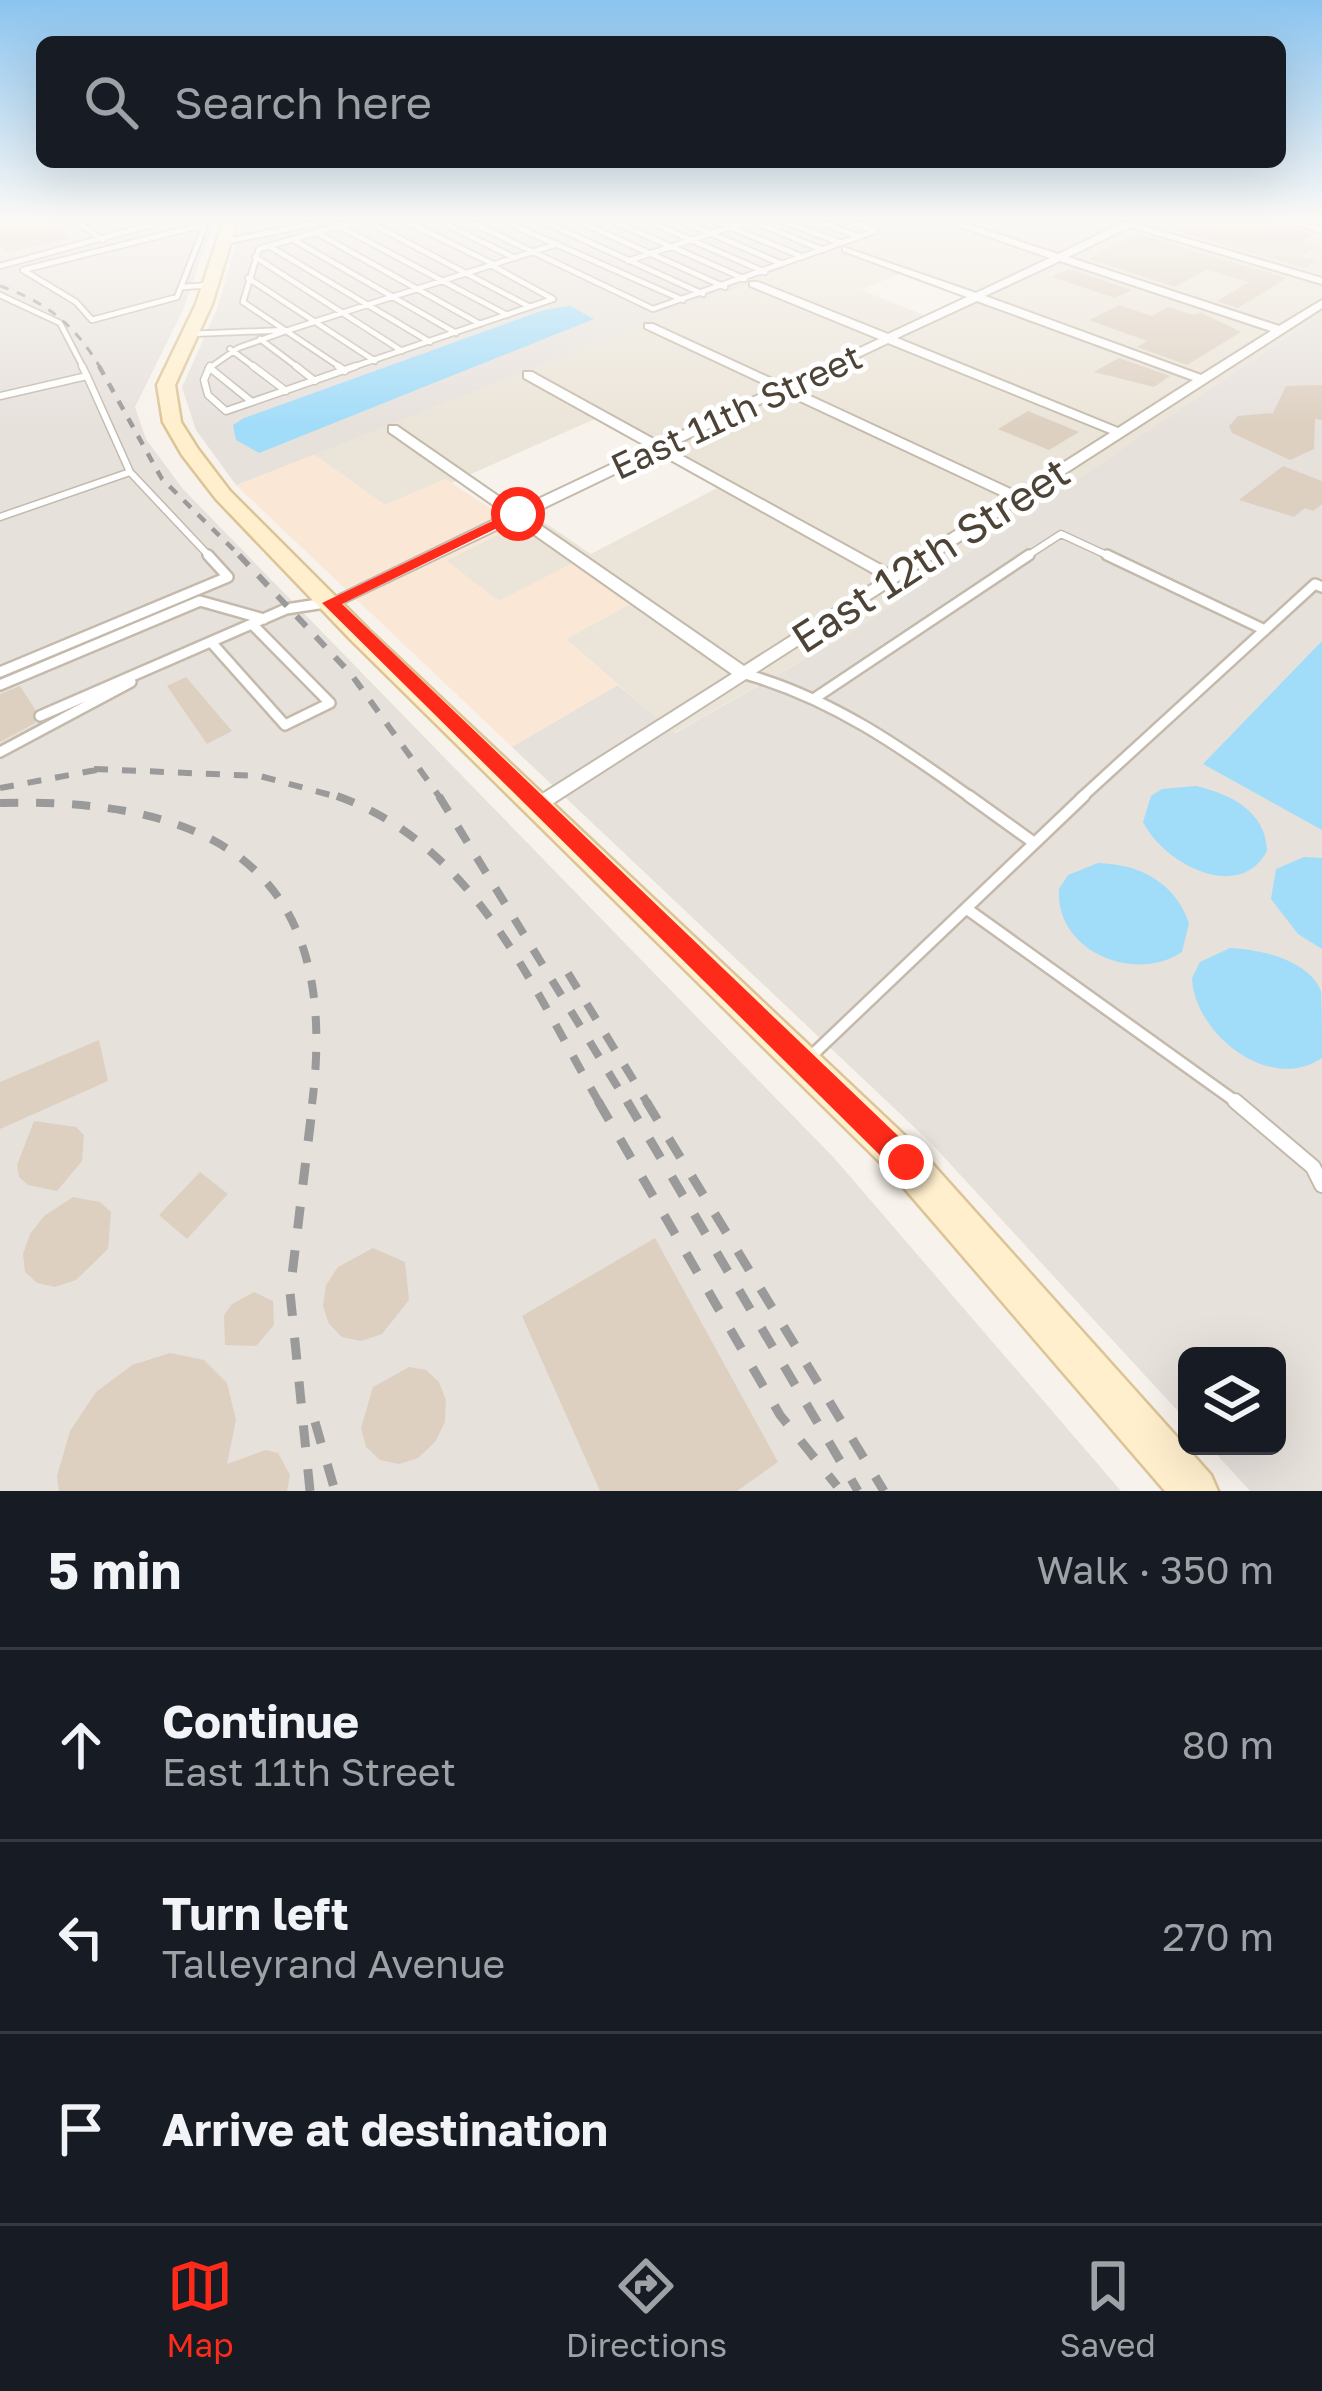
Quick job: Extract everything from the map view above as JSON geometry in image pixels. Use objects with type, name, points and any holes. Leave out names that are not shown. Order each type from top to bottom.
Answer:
[{"type":"street","points":[[208,289],[166,386],[172,422],[223,495],[804,1062],[996,1260],[1195,1491]]},
{"type":"street","points":[[766,289],[1120,433]]},
{"type":"street","points":[[957,289],[1203,380]]},
{"type":"street","name":"East 11th Street","points":[[331,603],[998,289]]},
{"type":"street","points":[[1151,289],[1280,330]]},
{"type":"street","name":"East 12th Street","points":[[538,806],[1322,303]]},
{"type":"street","points":[[649,326],[1018,498]]},
{"type":"street","points":[[528,375],[893,578]]},
{"type":"street","points":[[393,429],[744,674]]},
{"type":"lane","points":[[54,289],[76,302],[92,320],[177,297],[182,289]]},
{"type":"lane","points":[[246,289],[243,302],[345,371]]},
{"type":"lane","points":[[265,289],[375,361]]},
{"type":"lane","points":[[305,289],[401,352]]},
{"type":"lane","points":[[342,289],[430,342]]},
{"type":"lane","points":[[382,289],[456,333]]},
{"type":"lane","points":[[480,324],[418,289],[220,352],[210,368],[207,390],[226,411],[375,361],[554,298],[537,289]]},
{"type":"lane","points":[[459,289],[507,315]]},
{"type":"lane","points":[[496,289],[530,307]]},
{"type":"lane","points":[[610,289],[653,309],[720,289]]},
{"type":"lane","points":[[656,289],[682,300]]},
{"type":"lane","points":[[692,289],[703,294]]},
{"type":"lane","points":[[0,295],[60,323],[130,472],[228,577],[0,672]]},
{"type":"lane","points":[[189,334],[289,330]]},
{"type":"lane","points":[[260,339],[315,381]]},
{"type":"lane","points":[[230,349],[286,391]]},
{"type":"lane","points":[[210,368],[252,402]]},
{"type":"lane","points":[[0,396],[87,376]]},
{"type":"lane","points":[[0,518],[130,472]]},
{"type":"lane","points":[[815,698],[1061,534],[1265,630]]},
{"type":"lane","points":[[804,1062],[1033,842],[1320,582]]},
{"type":"lane","points":[[0,685],[200,602],[264,619]]},
{"type":"lane","points":[[40,716],[264,619],[331,603]]},
{"type":"lane","points":[[211,642],[285,725],[330,703],[252,624]]},
{"type":"lane","points":[[0,752],[64,722],[151,669]]},
{"type":"lane","points":[[744,674],[787,682],[815,698],[1033,842]]},
{"type":"lane","points":[[967,909],[1210,1081],[1313,1166],[1322,1185]]},
{"type":"shaded area","points":[[0,289],[191,289],[135,407],[146,439],[182,488],[835,1159],[1121,1491],[0,1491]]},
{"type":"shaded area","points":[[223,289],[735,289],[236,485],[196,430],[182,387]]},
{"type":"shaded area","points":[[735,289],[864,289],[861,290],[924,315],[965,295],[948,289],[1322,289],[1322,313],[850,633],[674,733],[566,639],[632,603],[576,562],[499,601],[445,561],[535,516],[591,554],[719,487],[597,418],[451,483],[445,479],[385,505],[313,454]]},
{"type":"shaded area","points":[[1322,313],[1322,1491],[1250,1491],[1217,1455],[1286,1455],[1286,1347],[1178,1347],[1178,1411],[930,1142],[512,747],[618,685],[675,733],[850,633]]},
{"type":"shaded area","points":[[313,454],[385,505],[445,479],[517,525],[446,560],[499,601],[576,561],[633,602],[566,639],[618,685],[512,747],[236,485]]},
{"type":"water","points":[[570,306],[594,319],[259,453],[236,440],[233,425],[244,418],[544,310]]},
{"type":"water","points":[[1322,641],[1322,830],[1203,764]]},
{"type":"water","points":[[1196,786],[1233,800],[1253,815],[1267,851],[1254,867],[1239,875],[1202,872],[1153,837],[1143,822],[1151,796],[1162,789]]},
{"type":"water","points":[[1304,857],[1322,858],[1322,949],[1298,934],[1271,899],[1276,869]]},
{"type":"water","points":[[1098,863],[1141,872],[1175,896],[1189,923],[1182,952],[1142,964],[1101,956],[1084,945],[1061,911],[1059,889],[1068,875]]},
{"type":"water","points":[[1230,948],[1282,958],[1315,980],[1321,991],[1322,1058],[1301,1067],[1280,1068],[1258,1063],[1220,1037],[1196,999],[1192,978],[1200,962]]},
{"type":"building","points":[[1087,289],[1132,290],[1115,298]]},
{"type":"building","points":[[1238,289],[1270,289],[1238,308],[1217,301]]},
{"type":"building","points":[[1119,305],[1152,316],[1168,307],[1194,315],[1200,312],[1241,332],[1187,365],[1137,347],[1147,341],[1089,320]]},
{"type":"building","points":[[1119,358],[1170,376],[1154,387],[1094,372]]},
{"type":"building","points":[[1322,385],[1322,420],[1315,419],[1314,449],[1290,460],[1232,433],[1229,426],[1238,416],[1273,413],[1286,386]]},
{"type":"building","points":[[1028,411],[1079,432],[1049,450],[998,429]]},
{"type":"building","points":[[1283,466],[1322,481],[1322,504],[1294,517],[1239,500]]},
{"type":"building","points":[[186,677],[232,731],[207,744],[167,686]]},
{"type":"building","points":[[20,686],[35,709],[35,723],[0,742],[0,694]]},
{"type":"building","points":[[99,1040],[108,1081],[0,1129],[0,1082]]},
{"type":"building","points":[[34,1121],[76,1127],[84,1135],[82,1161],[57,1191],[28,1185],[19,1177],[17,1165]]},
{"type":"building","points":[[200,1172],[228,1194],[187,1239],[159,1215]]},
{"type":"building","points":[[73,1197],[100,1202],[111,1212],[108,1249],[76,1280],[55,1287],[37,1283],[25,1272],[23,1254],[30,1234],[44,1216]]},
{"type":"building","points":[[655,1238],[778,1462],[737,1491],[600,1491],[522,1316]]},
{"type":"building","points":[[373,1248],[405,1262],[409,1300],[382,1334],[361,1341],[342,1337],[329,1324],[323,1306],[326,1285],[338,1267]]},
{"type":"building","points":[[254,1292],[273,1301],[274,1325],[256,1346],[225,1345],[224,1315],[232,1304]]},
{"type":"building","points":[[170,1353],[204,1360],[227,1383],[236,1420],[227,1464],[266,1450],[278,1453],[290,1475],[287,1491],[59,1491],[57,1476],[70,1431],[96,1392],[132,1365]]},
{"type":"building","points":[[409,1367],[426,1370],[439,1382],[446,1400],[445,1422],[435,1442],[418,1458],[399,1464],[380,1460],[366,1447],[361,1428],[373,1387]]},
{"type":"railway","points":[[6,289],[59,317],[99,367]]},
{"type":"railway","points":[[99,367],[162,479],[240,556]]},
{"type":"railway","points":[[240,556],[351,674],[440,798]]},
{"type":"railway","points":[[100,769],[107,768]]},
{"type":"railway","points":[[94,769],[100,769]]},
{"type":"railway","points":[[0,788],[100,769]]},
{"type":"railway","points":[[100,769],[260,776],[341,798]]},
{"type":"railway","points":[[337,796],[341,798]]},
{"type":"railway","points":[[341,798],[385,818],[427,848],[463,884],[523,968],[600,1104]]},
{"type":"railway","points":[[440,798],[628,1104]]},
{"type":"railway","points":[[0,803],[77,805],[144,815],[202,834],[248,864],[283,905],[306,958],[316,1024],[312,1104]]},
{"type":"railway","points":[[568,973],[648,1104]]},
{"type":"railway","points":[[310,1491],[290,1292],[313,1101]]},
{"type":"railway","points":[[598,1101],[780,1415],[837,1486]]},
{"type":"railway","points":[[627,1101],[858,1491]]},
{"type":"railway","points":[[646,1101],[884,1491]]},
{"type":"railway","points":[[315,1422],[335,1491]]},
{"type":"route","points":[[518,514],[331,603],[906,1162]]}]
